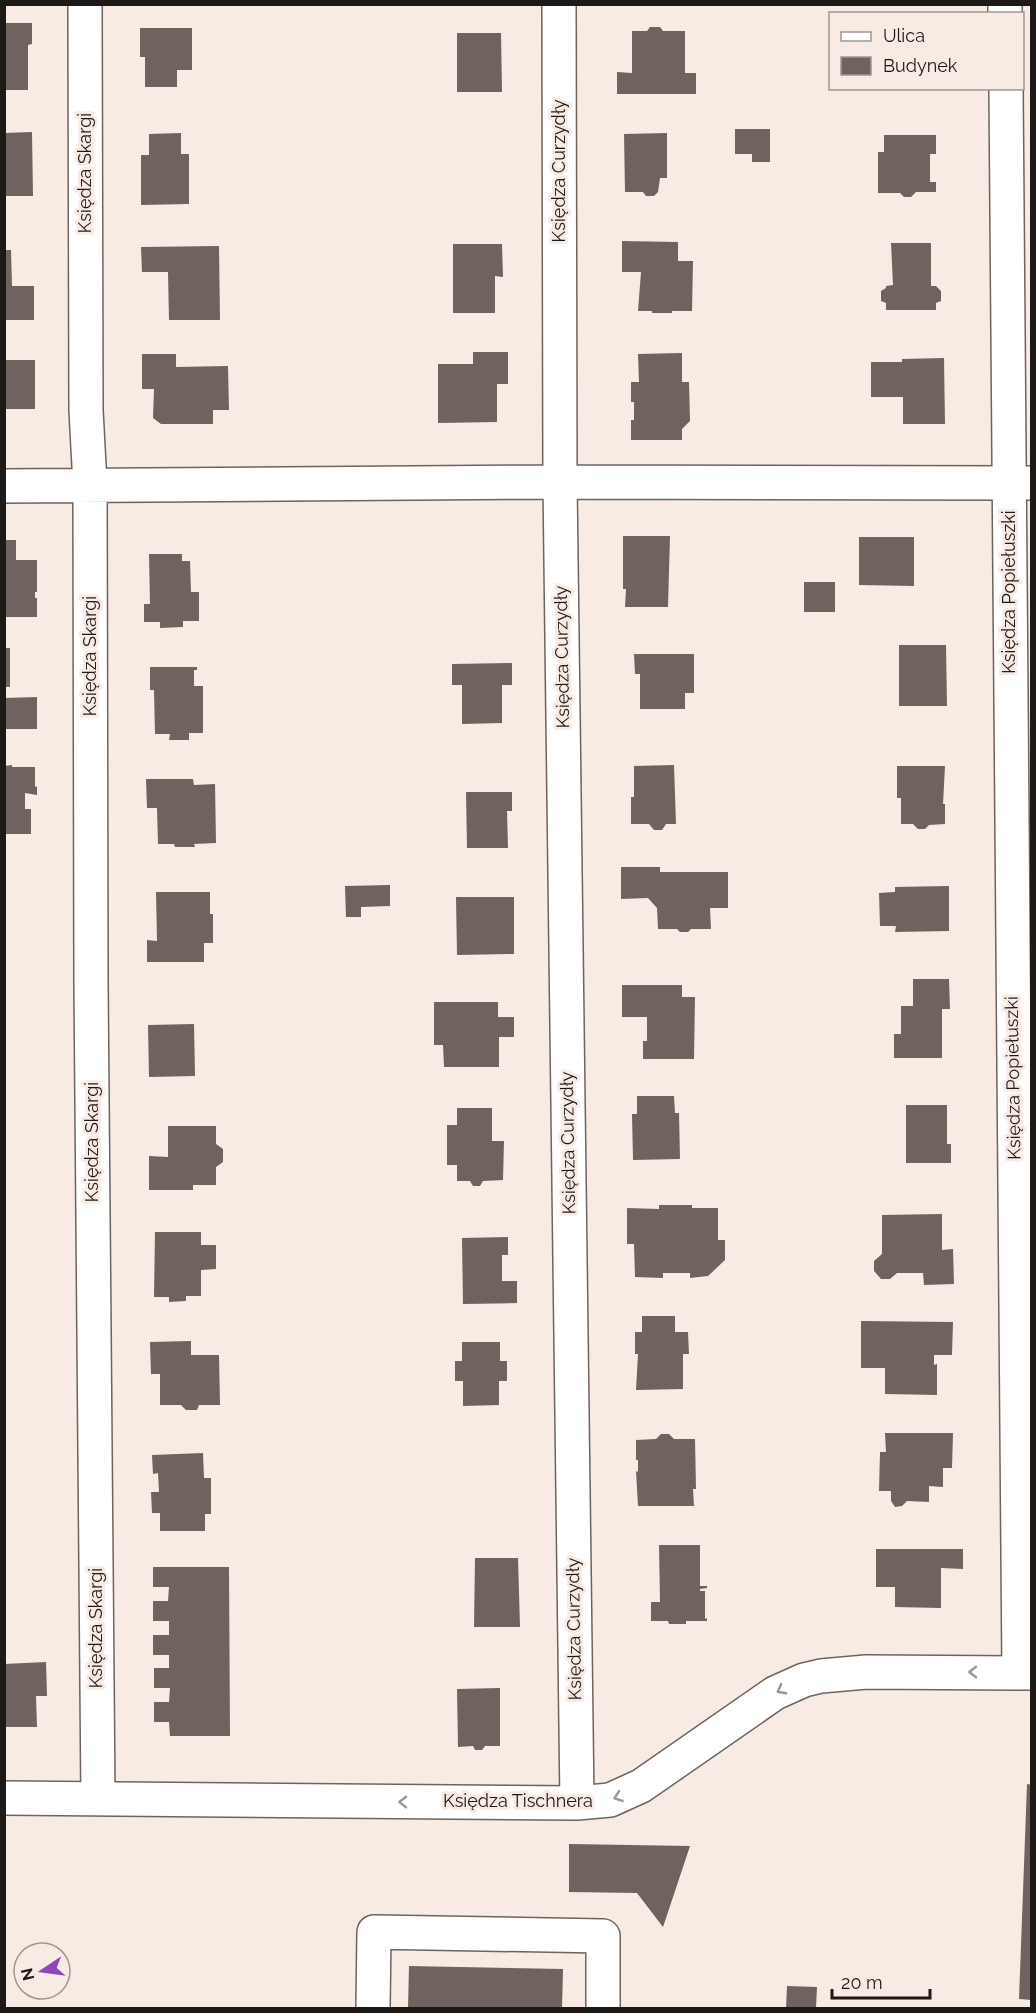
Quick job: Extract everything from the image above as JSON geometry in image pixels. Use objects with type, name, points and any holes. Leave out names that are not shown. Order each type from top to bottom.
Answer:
[{"type":"street","name":"Księdza Skargi","points":[[85,4],[86,398],[90,485],[91,983],[98,1798]]},
{"type":"street","name":"Księdza Curzydły","points":[[559,4],[560,482],[577,1803]]},
{"type":"street","name":"Księdza Popiełuszki","points":[[1006,90],[1020,483],[1025,1673]]},
{"type":"street","points":[[4,486],[560,482],[1020,483]]},
{"type":"street","name":"Księdza Tischnera","points":[[4,1798],[577,1803],[610,1800],[641,1786],[766,1698],[804,1680],[866,1672],[1025,1673]]},
{"type":"street","points":[[373,2008],[374,1932],[603,1936],[603,2008]]},
{"type":"building","points":[[4,23],[32,23],[32,44],[28,45],[28,90],[4,90]]},
{"type":"building","points":[[650,27],[660,27],[663,31],[685,31],[685,73],[696,73],[696,94],[617,94],[617,72],[632,73],[632,31],[647,31]]},
{"type":"building","points":[[140,28],[192,28],[192,70],[177,70],[177,87],[145,87],[145,57],[140,57]]},
{"type":"building","points":[[457,33],[501,33],[502,92],[457,92]]},
{"type":"building","points":[[735,129],[770,129],[770,162],[752,162],[752,154],[735,154]]},
{"type":"building","points":[[32,132],[33,196],[4,196],[4,133]]},
{"type":"building","points":[[181,133],[181,154],[189,154],[189,204],[141,205],[141,155],[149,155],[149,134]]},
{"type":"building","points":[[667,133],[667,178],[660,178],[658,192],[654,196],[646,196],[643,192],[625,192],[624,134]]},
{"type":"building","points":[[884,135],[936,135],[936,154],[930,154],[930,182],[936,182],[936,192],[916,192],[911,197],[904,197],[900,193],[878,193],[878,152],[884,152]]},
{"type":"building","points":[[622,241],[678,242],[678,261],[693,261],[692,311],[652,313],[652,311],[638,311],[641,272],[622,272]]},
{"type":"building","points":[[891,243],[931,243],[931,286],[936,286],[941,291],[941,301],[936,303],[936,310],[886,310],[886,303],[881,301],[881,291],[886,286],[893,285]]},
{"type":"building","points":[[453,244],[502,244],[503,277],[495,276],[495,313],[453,313]]},
{"type":"building","points":[[219,246],[220,320],[169,320],[168,272],[142,272],[141,247]]},
{"type":"building","points":[[4,250],[11,250],[12,286],[34,286],[34,320],[4,320]]},
{"type":"building","points":[[473,352],[508,352],[508,384],[497,384],[497,422],[438,423],[438,364],[473,364]]},
{"type":"building","points":[[682,353],[682,382],[689,382],[690,421],[682,429],[682,440],[631,440],[634,402],[631,402],[631,382],[639,382],[638,354]]},
{"type":"building","points":[[142,354],[176,354],[176,367],[228,366],[229,410],[213,410],[213,424],[161,424],[153,418],[154,389],[142,389]]},
{"type":"building","points":[[944,358],[945,424],[903,424],[903,397],[871,397],[871,362]]},
{"type":"building","points":[[4,360],[35,360],[35,409],[4,409]]},
{"type":"building","points":[[623,536],[670,536],[668,607],[625,607]]},
{"type":"building","points":[[859,537],[914,537],[914,586],[859,585]]},
{"type":"building","points":[[4,540],[16,540],[16,560],[37,560],[35,598],[37,598],[37,617],[4,617]]},
{"type":"building","points":[[149,554],[182,554],[182,561],[190,561],[191,592],[199,592],[199,621],[183,621],[183,627],[160,628],[160,622],[144,622],[144,604],[150,604]]},
{"type":"building","points":[[804,582],[835,582],[835,612],[804,612]]},
{"type":"building","points":[[899,645],[946,645],[947,706],[899,706]]},
{"type":"building","points":[[4,648],[10,648],[10,687],[4,687]]},
{"type":"building","points":[[634,654],[694,654],[694,693],[685,693],[685,709],[640,709],[640,674],[635,674]]},
{"type":"building","points":[[512,663],[512,685],[502,685],[502,723],[462,724],[462,685],[452,685],[452,664]]},
{"type":"building","points":[[150,667],[197,667],[197,670],[194,670],[194,686],[203,686],[203,733],[189,733],[189,740],[169,740],[170,734],[155,734],[154,690],[150,690]]},
{"type":"building","points":[[37,697],[37,729],[4,729],[4,698]]},
{"type":"building","points":[[12,765],[12,767],[35,767],[37,795],[25,793],[25,809],[31,809],[31,834],[4,834],[4,766]]},
{"type":"building","points":[[674,765],[676,824],[666,824],[662,830],[654,830],[649,824],[631,824],[634,766]]},
{"type":"building","points":[[897,766],[945,766],[943,804],[945,804],[945,824],[929,825],[925,829],[918,829],[913,824],[901,824],[901,798],[897,798]]},
{"type":"building","points":[[146,779],[193,779],[194,785],[215,784],[216,843],[194,844],[195,847],[158,844],[157,808],[147,808]]},
{"type":"building","points":[[466,792],[512,792],[512,811],[507,811],[508,848],[467,848]]},
{"type":"building","points":[[621,867],[660,867],[660,872],[728,872],[728,908],[710,908],[711,929],[691,929],[688,932],[680,932],[677,929],[658,929],[657,908],[648,898],[621,899]]},
{"type":"building","points":[[390,885],[390,906],[361,907],[361,917],[346,917],[345,886]]},
{"type":"building","points":[[949,886],[949,931],[895,932],[896,926],[880,926],[879,893],[895,892],[895,887]]},
{"type":"building","points":[[156,892],[210,892],[213,943],[204,943],[204,962],[147,962],[147,940],[157,941]]},
{"type":"building","points":[[456,897],[514,897],[514,954],[457,955]]},
{"type":"building","points":[[913,979],[949,979],[950,1009],[942,1009],[942,1058],[894,1058],[894,1034],[901,1034],[901,1006],[913,1006]]},
{"type":"building","points":[[622,985],[682,985],[682,997],[695,997],[694,1059],[643,1059],[643,1041],[647,1041],[647,1017],[622,1017]]},
{"type":"building","points":[[434,1002],[498,1002],[498,1017],[514,1017],[514,1037],[499,1037],[499,1067],[444,1067],[443,1045],[434,1045]]},
{"type":"building","points":[[194,1024],[195,1076],[149,1077],[148,1025]]},
{"type":"building","points":[[637,1096],[674,1096],[675,1113],[679,1113],[680,1159],[633,1160],[632,1114],[637,1114]]},
{"type":"building","points":[[906,1105],[947,1105],[947,1144],[951,1144],[951,1163],[906,1163]]},
{"type":"building","points":[[457,1108],[492,1108],[492,1141],[504,1141],[503,1180],[483,1181],[480,1186],[473,1186],[470,1181],[457,1181],[457,1165],[447,1165],[447,1125],[457,1125]]},
{"type":"building","points":[[168,1126],[216,1126],[216,1144],[223,1149],[223,1162],[216,1167],[216,1185],[193,1185],[193,1190],[149,1190],[149,1156],[168,1157]]},
{"type":"building","points":[[659,1205],[718,1208],[718,1240],[725,1240],[725,1260],[708,1276],[690,1278],[690,1273],[663,1273],[663,1278],[635,1277],[634,1244],[627,1244],[627,1208],[659,1209]]},
{"type":"building","points":[[942,1214],[942,1250],[953,1249],[954,1284],[924,1285],[923,1273],[897,1273],[890,1279],[881,1279],[874,1271],[874,1261],[882,1254],[882,1215]]},
{"type":"building","points":[[155,1232],[201,1232],[201,1245],[216,1245],[216,1269],[201,1270],[201,1296],[186,1296],[186,1301],[169,1302],[169,1297],[154,1297]]},
{"type":"building","points":[[508,1237],[508,1255],[502,1255],[502,1281],[517,1281],[517,1303],[463,1304],[462,1238]]},
{"type":"building","points":[[642,1316],[675,1316],[675,1332],[688,1332],[689,1354],[683,1354],[683,1389],[636,1390],[638,1354],[635,1354],[635,1332],[642,1332]]},
{"type":"building","points":[[861,1321],[953,1322],[952,1355],[934,1355],[934,1365],[937,1364],[937,1395],[885,1394],[885,1368],[861,1368]]},
{"type":"building","points":[[191,1341],[191,1355],[219,1355],[220,1405],[199,1405],[197,1410],[186,1410],[181,1405],[160,1405],[160,1374],[151,1374],[150,1342]]},
{"type":"building","points":[[462,1342],[500,1342],[500,1361],[507,1361],[507,1381],[499,1381],[499,1405],[463,1406],[463,1381],[455,1381],[455,1361],[462,1361]]},
{"type":"building","points":[[885,1433],[953,1433],[952,1468],[943,1468],[943,1487],[929,1486],[929,1502],[907,1501],[902,1506],[895,1507],[891,1501],[891,1491],[879,1491],[880,1452],[886,1452]]},
{"type":"building","points":[[661,1434],[669,1434],[674,1439],[695,1439],[694,1506],[638,1506],[636,1440],[656,1439]]},
{"type":"building","points":[[203,1453],[204,1478],[211,1478],[211,1514],[205,1514],[205,1531],[160,1531],[160,1513],[152,1513],[151,1492],[159,1492],[158,1473],[153,1474],[152,1455]]},
{"type":"building","points":[[659,1545],[700,1545],[700,1586],[707,1586],[707,1588],[700,1589],[700,1591],[705,1591],[705,1619],[707,1618],[707,1621],[669,1624],[668,1621],[651,1621],[651,1602],[660,1602]]},
{"type":"building","points":[[876,1549],[963,1549],[963,1569],[941,1568],[941,1608],[895,1607],[895,1587],[876,1587]]},
{"type":"building","points":[[475,1558],[518,1558],[520,1627],[474,1627]]},
{"type":"building","points":[[153,1567],[229,1567],[230,1736],[170,1736],[169,1722],[154,1722],[154,1702],[169,1702],[170,1688],[154,1688],[154,1668],[169,1668],[169,1655],[153,1655],[153,1635],[169,1635],[169,1621],[153,1621],[153,1601],[168,1601],[169,1587],[153,1587]]},
{"type":"building","points":[[46,1662],[47,1696],[36,1696],[37,1727],[4,1727],[4,1664]]},
{"type":"building","points":[[500,1688],[500,1746],[485,1746],[482,1750],[475,1750],[473,1746],[458,1747],[457,1689]]},
{"type":"building","points":[[1027,1784],[1032,1785],[1032,2000],[1019,1999]]},
{"type":"building","points":[[569,1844],[690,1846],[663,1927],[637,1893],[569,1892]]},
{"type":"building","points":[[409,1966],[563,1969],[562,2008],[408,2008]]},
{"type":"building","points":[[787,1986],[817,1987],[816,2008],[786,2008]]}]
